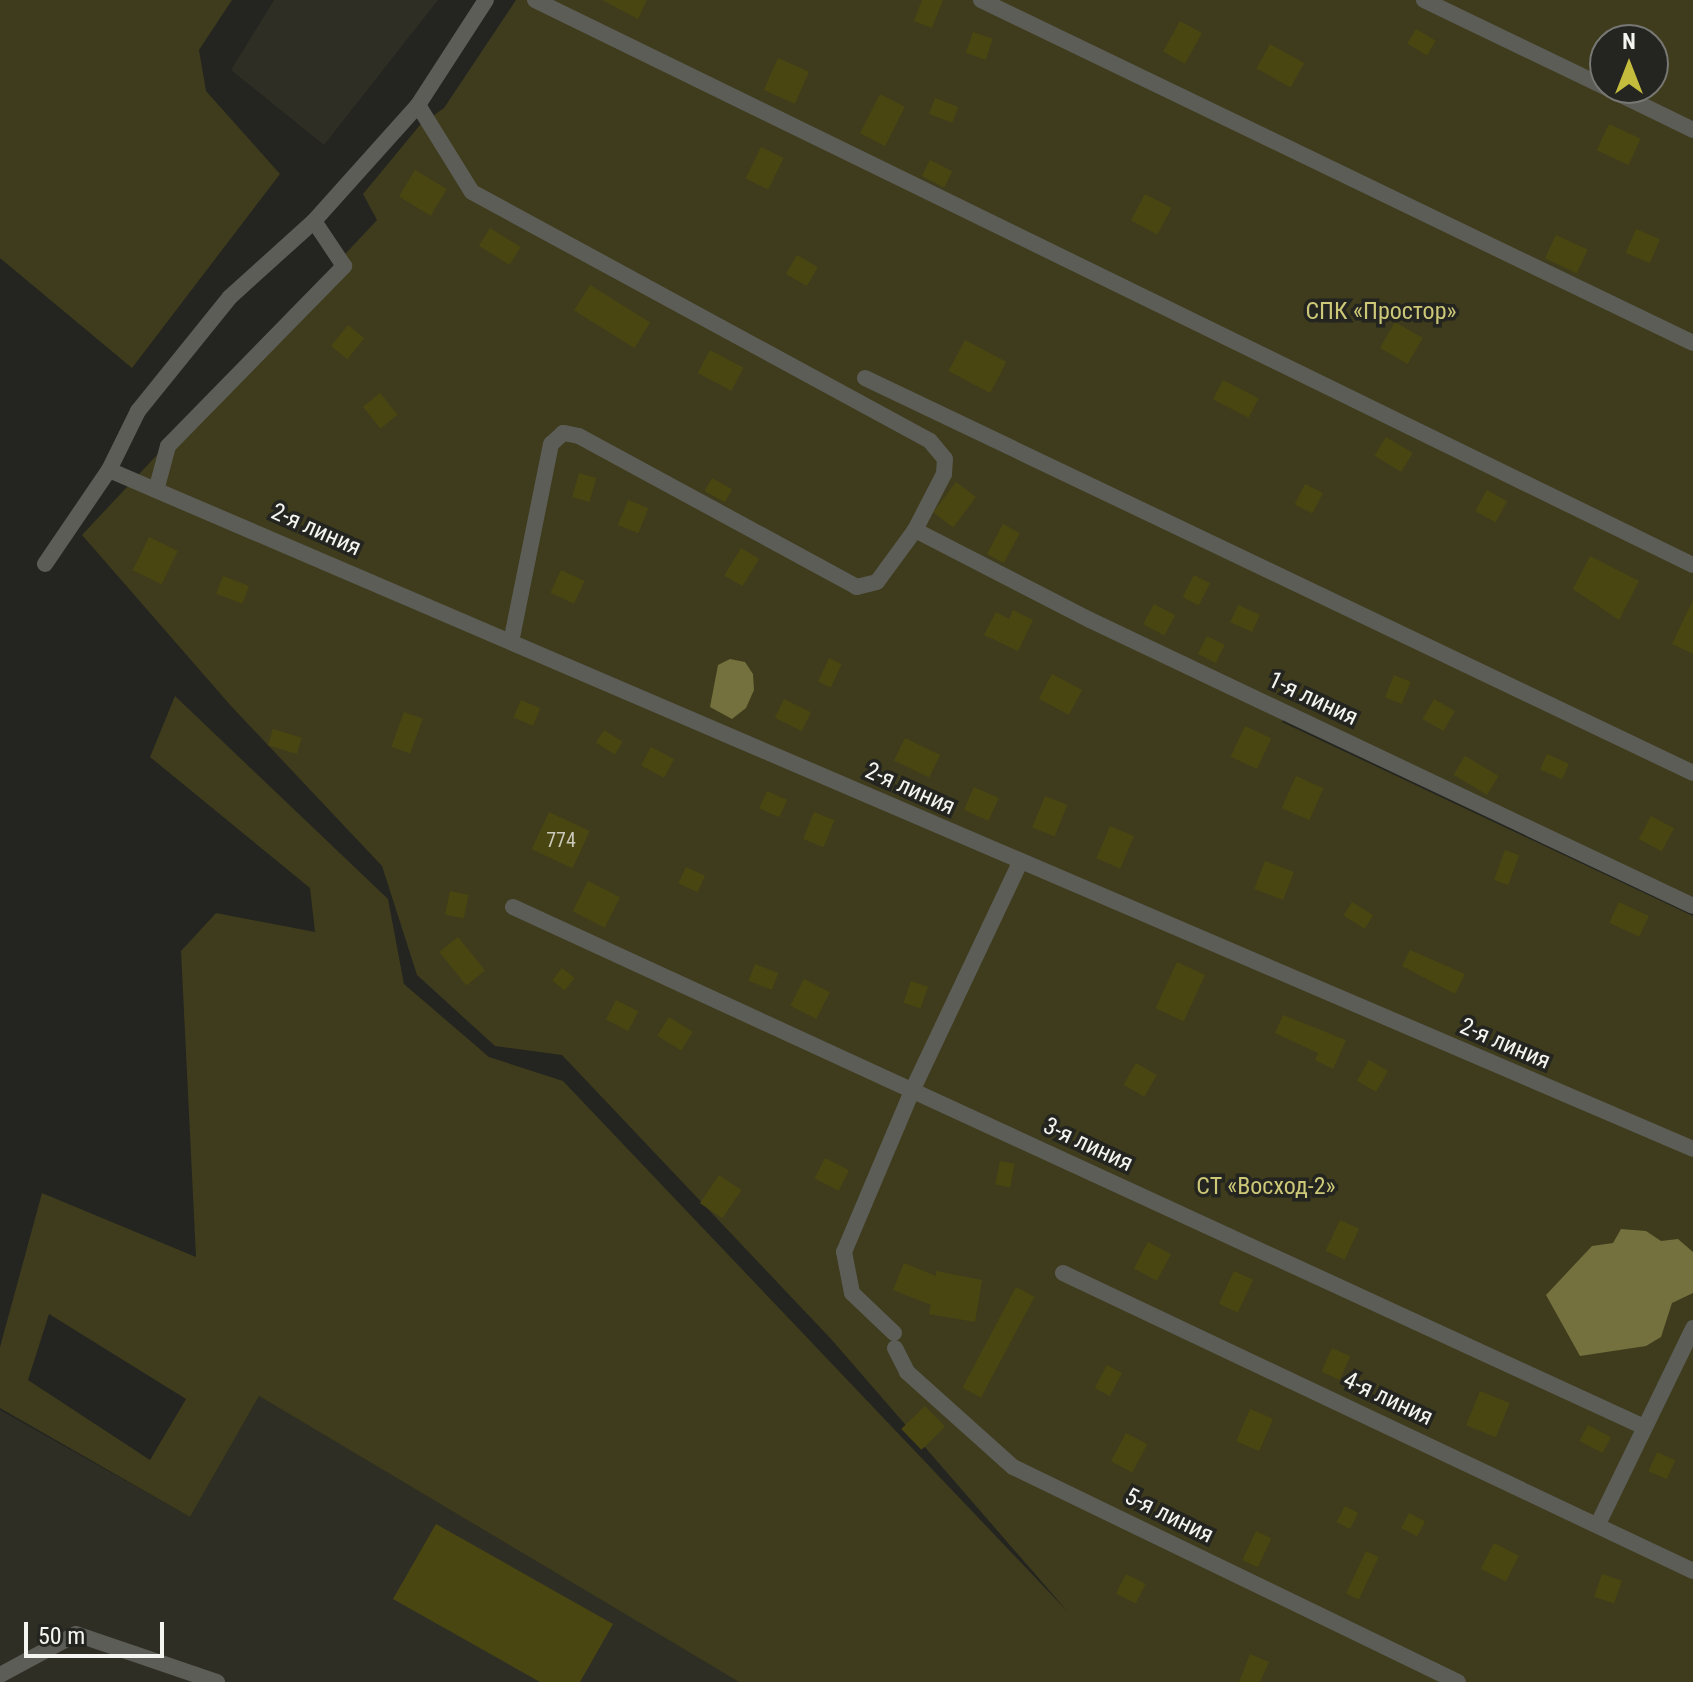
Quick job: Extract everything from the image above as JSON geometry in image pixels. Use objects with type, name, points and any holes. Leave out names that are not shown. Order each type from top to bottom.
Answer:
[{"type":"street","points":[[45,564],[109,470],[138,411],[230,297],[314,221],[418,105],[486,0]]},
{"type":"street","points":[[535,0],[1693,565]]},
{"type":"street","points":[[981,0],[1693,343]]},
{"type":"street","points":[[1424,0],[1589,80]]},
{"type":"street","points":[[1639,104],[1693,130]]},
{"type":"street","points":[[418,105],[472,192],[930,441],[945,459],[944,474],[915,530],[877,582],[857,587],[579,436],[563,433],[551,444],[511,642]]},
{"type":"street","points":[[157,487],[168,446],[344,266],[314,221]]},
{"type":"street","points":[[865,378],[1693,773]]},
{"type":"street","name":"2-я линия","points":[[109,470],[157,487],[1020,863],[1693,1149]]},
{"type":"street","name":"1-я линия","points":[[915,530],[1090,620],[1693,906]]},
{"type":"street","name":"5-я линия","points":[[1020,863],[912,1091],[844,1252],[852,1293],[894,1340],[907,1372],[1013,1467],[1458,1682]]},
{"type":"street","name":"3-я линия","points":[[513,907],[1644,1427]]},
{"type":"street","name":"4-я линия","points":[[1063,1273],[1693,1571]]},
{"type":"street","points":[[1598,1524],[1644,1427],[1687,1352],[1693,1328]]},
{"type":"street","points":[[0,1675],[76,1634],[217,1682]]},
{"type":"shaded area","points":[[274,0],[438,0],[324,145],[231,70]]},
{"type":"shaded area","points":[[730,659],[745,662],[753,674],[754,690],[746,708],[732,719],[710,707],[718,665]]},
{"type":"shaded area","points":[[1621,1229],[1646,1231],[1661,1241],[1678,1239],[1693,1252],[1693,1293],[1672,1303],[1661,1337],[1646,1346],[1580,1356],[1546,1295],[1592,1246],[1613,1243]]},
{"type":"shaded area","points":[[259,1396],[739,1682],[0,1682],[0,1410],[190,1517]]},
{"type":"green space","points":[[0,0],[232,0],[199,50],[206,91],[280,174],[132,368],[0,258]]},
{"type":"green space","points":[[516,0],[1693,0],[1693,900],[1288,710],[1282,722],[1693,916],[1693,1682],[739,1682],[259,1396],[190,1517],[0,1408],[0,1347],[42,1193],[196,1257],[181,951],[216,913],[315,932],[310,888],[150,757],[175,696],[388,899],[404,984],[489,1057],[563,1081],[1068,1612],[831,1339],[562,1055],[495,1046],[417,975],[382,866],[231,706],[82,535],[377,220],[363,194],[420,125],[444,108]],"holes":[[[49,1314],[186,1399],[150,1460],[28,1380]]]},
{"type":"building","points":[[602,0],[647,0],[638,19]]},
{"type":"building","points":[[922,0],[943,0],[932,28],[914,21]]},
{"type":"building","points":[[1180,21],[1202,33],[1185,64],[1163,52]]},
{"type":"building","points":[[1416,29],[1436,41],[1427,55],[1407,44]]},
{"type":"building","points":[[973,32],[993,39],[986,60],[966,53]]},
{"type":"building","points":[[1270,44],[1304,63],[1291,87],[1256,68]]},
{"type":"building","points":[[778,58],[809,72],[795,104],[764,90]]},
{"type":"building","points":[[880,94],[905,107],[885,146],[860,133]]},
{"type":"building","points":[[935,98],[958,107],[952,123],[929,114]]},
{"type":"building","points":[[1609,124],[1641,139],[1628,165],[1597,150]]},
{"type":"building","points":[[761,147],[783,158],[768,189],[746,178]]},
{"type":"building","points":[[930,160],[952,171],[944,187],[922,176]]},
{"type":"building","points":[[415,170],[447,189],[431,216],[399,197]]},
{"type":"building","points":[[1145,194],[1171,208],[1157,235],[1131,220]]},
{"type":"building","points":[[490,228],[521,247],[509,265],[479,246]]},
{"type":"building","points":[[1636,229],[1660,239],[1650,263],[1626,253]]},
{"type":"building","points":[[1556,235],[1588,250],[1577,273],[1545,259]]},
{"type":"building","points":[[797,255],[818,267],[807,286],[786,274]]},
{"type":"building","points":[[590,285],[650,323],[634,348],[574,310]]},
{"type":"building","points":[[1395,322],[1423,338],[1408,364],[1380,348]]},
{"type":"building","points":[[348,325],[364,338],[347,359],[331,346]]},
{"type":"building","points":[[965,340],[1006,362],[990,393],[949,371]]},
{"type":"building","points":[[710,350],[744,368],[731,391],[698,373]]},
{"type":"building","points":[[1223,380],[1259,398],[1249,418],[1213,400]]},
{"type":"building","points":[[380,393],[398,415],[381,429],[363,407]]},
{"type":"building","points":[[1386,437],[1413,453],[1401,472],[1375,456]]},
{"type":"building","points":[[579,473],[596,478],[589,502],[572,497]]},
{"type":"building","points":[[712,478],[732,489],[725,502],[705,491]]},
{"type":"building","points":[[956,482],[976,497],[953,527],[933,512]]},
{"type":"building","points":[[1305,484],[1323,493],[1312,514],[1295,504]]},
{"type":"building","points":[[1487,490],[1507,501],[1495,522],[1475,511]]},
{"type":"building","points":[[628,500],[648,508],[638,533],[618,525]]},
{"type":"building","points":[[1003,524],[1020,533],[1004,563],[987,554]]},
{"type":"building","points":[[149,537],[178,551],[162,584],[133,570]]},
{"type":"building","points":[[741,548],[759,559],[743,586],[725,575]]},
{"type":"building","points":[[1590,556],[1639,581],[1619,620],[1573,589]]},
{"type":"building","points":[[561,570],[585,581],[574,604],[550,593]]},
{"type":"building","points":[[1194,575],[1210,583],[1199,605],[1183,597]]},
{"type":"building","points":[[223,576],[249,586],[242,604],[216,594]]},
{"type":"building","points":[[1693,600],[1693,654],[1672,644]]},
{"type":"building","points":[[1154,604],[1175,615],[1164,636],[1143,624]]},
{"type":"building","points":[[1238,605],[1260,615],[1252,632],[1230,622]]},
{"type":"building","points":[[1013,610],[1033,620],[1018,651],[984,635],[996,612],[1009,619]]},
{"type":"building","points":[[1207,636],[1225,645],[1216,663],[1198,654]]},
{"type":"building","points":[[829,658],[842,664],[831,687],[818,682]]},
{"type":"building","points":[[1052,674],[1082,690],[1069,715],[1039,699]]},
{"type":"building","points":[[1394,675],[1411,682],[1402,704],[1385,697]]},
{"type":"building","points":[[784,699],[811,712],[802,731],[775,718]]},
{"type":"building","points":[[1434,699],[1455,711],[1443,731],[1422,719]]},
{"type":"building","points":[[521,700],[540,708],[533,726],[514,717]]},
{"type":"building","points":[[404,712],[423,719],[410,754],[391,747]]},
{"type":"building","points":[[1245,726],[1271,738],[1257,769],[1231,757]]},
{"type":"building","points":[[273,729],[302,738],[297,754],[268,745]]},
{"type":"building","points":[[604,730],[623,742],[615,754],[596,743]]},
{"type":"building","points":[[905,738],[940,755],[929,778],[894,760]]},
{"type":"building","points":[[651,747],[674,759],[664,778],[641,766]]},
{"type":"building","points":[[1547,754],[1569,764],[1562,779],[1540,770]]},
{"type":"building","points":[[1465,756],[1498,776],[1487,795],[1454,775]]},
{"type":"building","points":[[1296,776],[1323,788],[1309,820],[1282,808]]},
{"type":"building","points":[[974,787],[999,798],[988,821],[964,810]]},
{"type":"building","points":[[767,791],[787,800],[779,817],[759,808]]},
{"type":"building","points":[[1045,796],[1067,805],[1055,837],[1032,828]]},
{"type":"building","points":[[549,812],[590,831],[572,868],[532,849]]},
{"type":"building","points":[[814,812],[834,820],[824,847],[803,839]]},
{"type":"building","points":[[1651,816],[1674,828],[1662,851],[1639,839]]},
{"type":"building","points":[[1110,826],[1134,836],[1120,868],[1096,858]]},
{"type":"building","points":[[1505,850],[1519,855],[1508,885],[1494,880]]},
{"type":"building","points":[[1265,861],[1294,872],[1283,900],[1254,889]]},
{"type":"building","points":[[686,867],[705,876],[697,892],[678,883]]},
{"type":"building","points":[[588,881],[620,897],[605,928],[573,911]]},
{"type":"building","points":[[450,891],[469,895],[464,918],[445,914]]},
{"type":"building","points":[[1352,902],[1373,915],[1365,929],[1344,916]]},
{"type":"building","points":[[1619,902],[1649,916],[1639,937],[1609,923]]},
{"type":"building","points":[[458,937],[485,970],[466,986],[439,952]]},
{"type":"building","points":[[1410,950],[1465,974],[1455,994],[1402,966]]},
{"type":"building","points":[[1177,962],[1205,975],[1184,1021],[1155,1008]]},
{"type":"building","points":[[755,964],[778,973],[772,990],[749,981]]},
{"type":"building","points":[[562,968],[575,978],[565,990],[552,981]]},
{"type":"building","points":[[804,979],[830,992],[816,1019],[790,1006]]},
{"type":"building","points":[[911,981],[928,987],[921,1009],[904,1003]]},
{"type":"building","points":[[616,1000],[638,1011],[628,1031],[606,1020]]},
{"type":"building","points":[[1283,1015],[1346,1040],[1333,1069],[1315,1060],[1318,1053],[1275,1033]]},
{"type":"building","points":[[669,1017],[693,1032],[681,1050],[657,1036]]},
{"type":"building","points":[[1369,1060],[1388,1071],[1376,1092],[1357,1081]]},
{"type":"building","points":[[1136,1063],[1157,1075],[1144,1097],[1124,1085]]},
{"type":"building","points":[[825,1158],[849,1170],[839,1191],[815,1178]]},
{"type":"building","points":[[1000,1161],[1015,1164],[1010,1187],[995,1185]]},
{"type":"building","points":[[719,1175],[741,1190],[722,1218],[700,1203]]},
{"type":"building","points":[[1340,1220],[1359,1229],[1345,1260],[1326,1251]]},
{"type":"building","points":[[1148,1242],[1171,1254],[1157,1281],[1134,1268]]},
{"type":"building","points":[[904,1263],[936,1276],[936,1271],[982,1280],[975,1322],[929,1314],[931,1305],[893,1290]]},
{"type":"building","points":[[1234,1271],[1253,1280],[1238,1313],[1219,1304]]},
{"type":"building","points":[[1016,1287],[1035,1297],[981,1398],[962,1388]]},
{"type":"building","points":[[1332,1348],[1350,1356],[1340,1380],[1321,1372]]},
{"type":"building","points":[[1107,1365],[1122,1373],[1110,1396],[1095,1388]]},
{"type":"building","points":[[1480,1391],[1510,1403],[1496,1437],[1466,1425]]},
{"type":"building","points":[[925,1406],[945,1427],[921,1450],[901,1429]]},
{"type":"building","points":[[1250,1409],[1273,1419],[1259,1451],[1236,1441]]},
{"type":"building","points":[[1588,1425],[1611,1437],[1603,1453],[1580,1441]]},
{"type":"building","points":[[1126,1433],[1147,1444],[1132,1473],[1111,1461]]},
{"type":"building","points":[[1657,1452],[1675,1460],[1667,1479],[1648,1471]]},
{"type":"building","points":[[1345,1506],[1358,1513],[1350,1529],[1337,1522]]},
{"type":"building","points":[[1409,1513],[1425,1521],[1417,1536],[1401,1528]]},
{"type":"building","points":[[436,1524],[613,1624],[580,1682],[540,1682],[393,1599]]},
{"type":"building","points":[[1256,1531],[1271,1538],[1258,1567],[1242,1560]]},
{"type":"building","points":[[1494,1543],[1519,1556],[1506,1582],[1481,1569]]},
{"type":"building","points":[[1366,1551],[1379,1557],[1359,1600],[1346,1594]]},
{"type":"building","points":[[1126,1574],[1146,1584],[1136,1604],[1116,1594]]},
{"type":"building","points":[[1602,1574],[1622,1581],[1614,1604],[1594,1597]]},
{"type":"building","points":[[1250,1654],[1269,1662],[1260,1682],[1239,1682]]},
{"type":"park label","name":"СПК «Простор»","points":[[1381,312]]},
{"type":"park label","name":"СТ «Восход-2»","points":[[1266,1187]]}]
